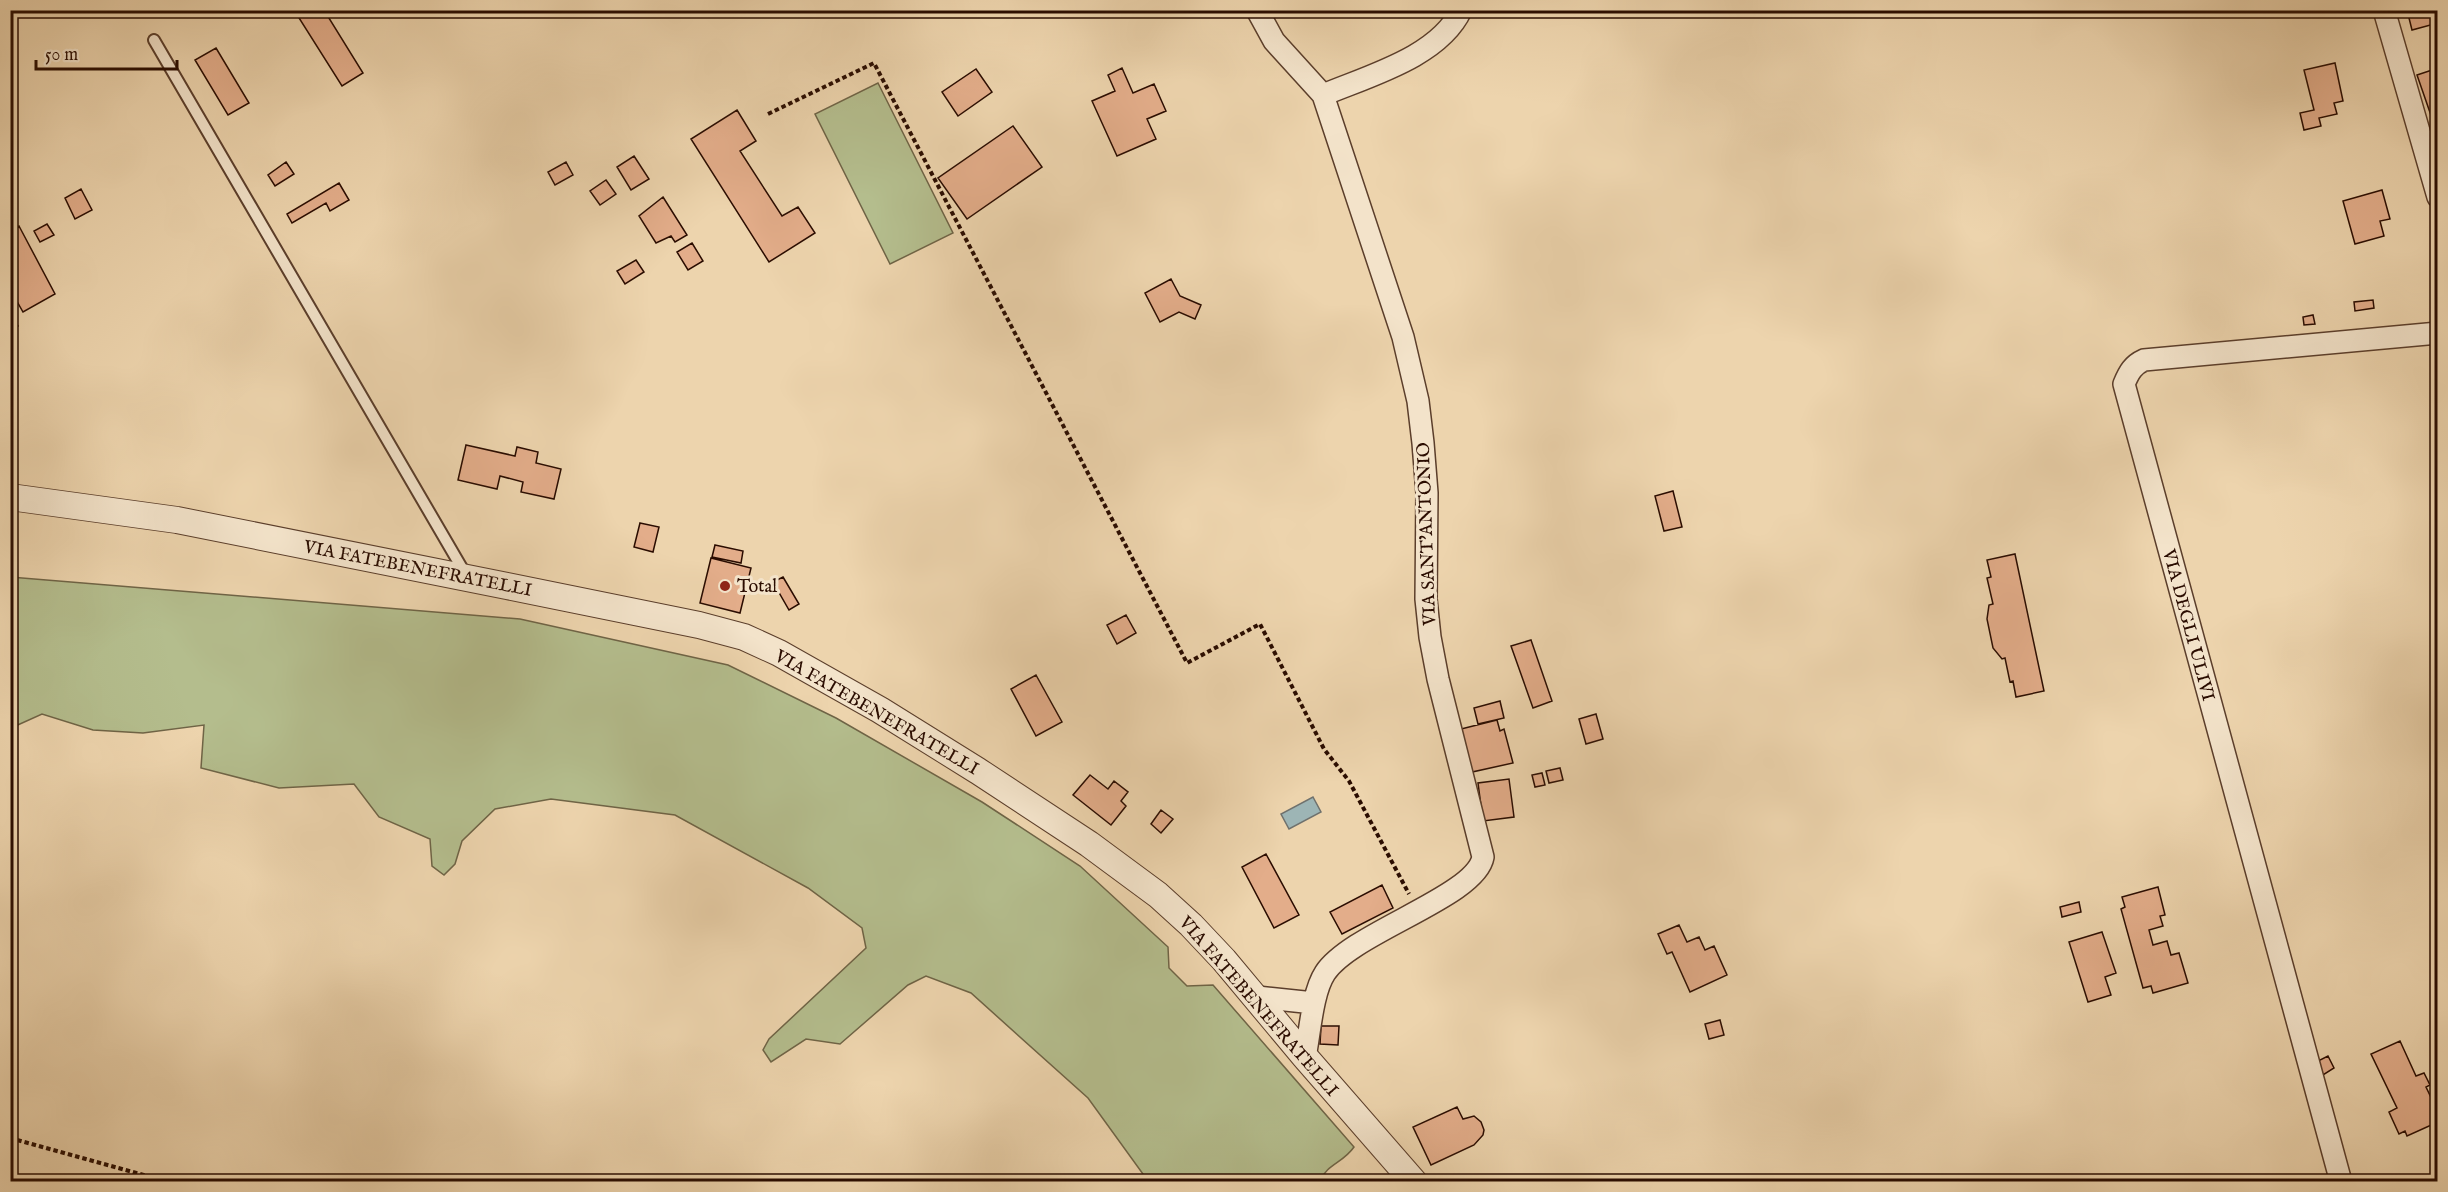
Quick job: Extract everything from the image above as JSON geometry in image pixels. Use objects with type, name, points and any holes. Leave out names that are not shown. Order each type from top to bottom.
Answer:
[{"type":"street","points":[[1257,10],[1274,41],[1323,95],[1414,57],[1444,34],[1461,10]]},
{"type":"street","points":[[2384,10],[2438,197]]},
{"type":"street","name":"VIA SANT'ANTONIO","points":[[1305,1057],[1314,1003],[1322,978],[1339,958],[1354,946],[1418,912],[1455,889],[1475,873],[1482,862],[1483,853],[1430,637],[1426,589],[1427,493],[1423,435],[1413,377],[1396,313],[1323,95]]},
{"type":"street","name":"VIA DEGLI ULIVI","points":[[2341,1182],[2124,384],[2129,372],[2136,364],[2145,360],[2438,333]]},
{"type":"street","name":"VIA FATEBENEFRATELLI","points":[[10,497],[177,520],[727,632],[761,645],[807,668],[978,771],[1113,860],[1158,895],[1191,925],[1257,997],[1305,1057],[1414,1182]]},
{"type":"street","points":[[1257,997],[1314,1003]]},
{"type":"lane","points":[[154,40],[467,578]]},
{"type":"path","points":[[768,114],[874,63],[1187,663],[1260,624],[1324,749],[1349,782],[1418,912]]},
{"type":"path","points":[[10,1138],[169,1182]]},
{"type":"green space","points":[[878,83],[953,233],[890,264],[815,114]]},
{"type":"green space","points":[[10,577],[520,619],[728,665],[836,718],[982,802],[1080,866],[1168,947],[1169,968],[1187,986],[1213,985],[1354,1147],[1323,1175],[1320,1181],[1148,1181],[1088,1098],[971,993],[926,976],[908,985],[840,1044],[806,1039],[771,1062],[763,1050],[769,1039],[866,948],[862,928],[808,888],[675,815],[551,799],[495,809],[462,841],[455,864],[444,875],[432,866],[430,839],[379,817],[354,784],[279,788],[201,768],[204,725],[143,733],[93,730],[42,714],[11,728]]},
{"type":"water","points":[[1313,797],[1321,812],[1289,829],[1281,814]]},
{"type":"building","points":[[294,10],[324,10],[363,73],[342,86]]},
{"type":"building","points":[[2407,10],[2438,10],[2438,23],[2412,30]]},
{"type":"building","points":[[216,48],[249,103],[228,115],[195,60]]},
{"type":"building","points":[[2335,63],[2343,101],[2334,103],[2337,114],[2319,118],[2321,126],[2304,130],[2300,113],[2314,110],[2304,70]]},
{"type":"building","points":[[1122,68],[1133,93],[1154,84],[1166,111],[1147,119],[1156,139],[1117,156],[1092,101],[1115,91],[1108,75]]},
{"type":"building","points":[[2438,68],[2438,123],[2434,124],[2417,75]]},
{"type":"building","points":[[976,69],[992,92],[958,116],[942,92]]},
{"type":"building","points":[[737,110],[756,141],[740,151],[782,216],[798,207],[815,233],[769,262],[691,139]]},
{"type":"building","points":[[1013,126],[1042,167],[967,219],[938,178]]},
{"type":"building","points":[[634,156],[649,179],[631,190],[617,167]]},
{"type":"building","points":[[286,162],[294,174],[275,186],[268,175]]},
{"type":"building","points":[[566,162],[573,175],[555,185],[548,172]]},
{"type":"building","points":[[606,180],[616,194],[600,205],[590,191]]},
{"type":"building","points":[[339,183],[349,200],[330,211],[326,203],[292,223],[287,214]]},
{"type":"building","points":[[81,189],[92,210],[75,219],[65,198]]},
{"type":"building","points":[[2382,190],[2390,219],[2380,221],[2384,236],[2355,244],[2343,201]]},
{"type":"building","points":[[663,197],[687,235],[675,242],[671,236],[656,243],[639,216]]},
{"type":"building","points":[[47,224],[54,235],[40,242],[34,231]]},
{"type":"building","points":[[19,226],[55,294],[23,312],[10,289],[10,231]]},
{"type":"building","points":[[692,243],[703,261],[688,270],[677,252]]},
{"type":"building","points":[[636,260],[644,272],[625,284],[617,271]]},
{"type":"building","points":[[1171,279],[1180,296],[1201,305],[1195,319],[1179,312],[1160,322],[1145,293]]},
{"type":"building","points":[[2373,300],[2374,308],[2355,311],[2354,302]]},
{"type":"building","points":[[10,312],[18,326],[10,330]]},
{"type":"building","points":[[2313,315],[2315,324],[2304,325],[2303,317]]},
{"type":"building","points":[[466,445],[515,456],[517,447],[538,452],[536,463],[561,469],[554,499],[521,492],[523,482],[500,476],[497,489],[458,480]]},
{"type":"building","points":[[1673,491],[1682,527],[1664,531],[1655,496]]},
{"type":"building","points":[[640,523],[659,527],[653,552],[634,547]]},
{"type":"building","points":[[715,545],[743,551],[741,563],[712,557]]},
{"type":"building","points":[[2015,554],[2044,691],[2016,697],[2005,658],[2002,659],[1993,648],[1987,619],[1989,605],[1993,604],[1987,578],[1991,577],[1987,560]]},
{"type":"building","name":"Total","points":[[711,558],[751,568],[740,613],[700,603]]},
{"type":"building","points":[[783,577],[799,604],[789,610],[773,582]]},
{"type":"building","points":[[1126,615],[1136,633],[1117,644],[1107,625]]},
{"type":"building","points":[[1531,640],[1552,701],[1533,708],[1511,646]]},
{"type":"building","points":[[1036,675],[1062,722],[1036,736],[1011,689]]},
{"type":"building","points":[[1500,701],[1504,718],[1478,724],[1474,708]]},
{"type":"building","points":[[1596,714],[1603,739],[1586,744],[1579,719]]},
{"type":"building","points":[[1497,720],[1500,731],[1504,729],[1513,763],[1472,772],[1461,729]]},
{"type":"building","points":[[1560,768],[1563,780],[1549,783],[1546,771]]},
{"type":"building","points":[[1542,773],[1545,785],[1535,787],[1532,775]]},
{"type":"building","points":[[1090,775],[1108,789],[1114,781],[1128,792],[1121,801],[1126,806],[1111,825],[1073,795]]},
{"type":"building","points":[[1509,779],[1514,817],[1483,821],[1478,783]]},
{"type":"building","points":[[1161,810],[1173,819],[1161,833],[1151,824]]},
{"type":"building","points":[[1266,854],[1299,915],[1274,928],[1242,867]]},
{"type":"building","points":[[1382,885],[1393,908],[1342,934],[1330,912]]},
{"type":"building","points":[[2158,887],[2165,915],[2160,916],[2163,926],[2149,930],[2153,945],[2167,941],[2171,955],[2179,953],[2188,983],[2153,993],[2151,986],[2143,988],[2121,909],[2125,907],[2122,897]]},
{"type":"building","points":[[2079,902],[2081,912],[2062,917],[2060,907]]},
{"type":"building","points":[[1679,925],[1687,942],[1699,937],[1705,950],[1714,946],[1727,975],[1690,992],[1672,952],[1667,954],[1658,934]]},
{"type":"building","points":[[2102,932],[2116,973],[2105,977],[2111,995],[2088,1002],[2069,942]]},
{"type":"building","points":[[1720,1020],[1724,1035],[1709,1039],[1705,1024]]},
{"type":"building","points":[[1321,1026],[1339,1026],[1338,1045],[1320,1044]]},
{"type":"building","points":[[2400,1041],[2416,1076],[2424,1073],[2430,1085],[2426,1087],[2438,1112],[2438,1122],[2407,1136],[2405,1131],[2399,1134],[2389,1112],[2397,1108],[2371,1054]]},
{"type":"building","points":[[2328,1056],[2334,1068],[2323,1075],[2316,1062]]},
{"type":"building","points":[[1457,1107],[1463,1119],[1474,1116],[1481,1122],[1483,1135],[1474,1145],[1431,1165],[1413,1127]]},
{"type":"place","name":"Total","points":[[725,586]]}]
